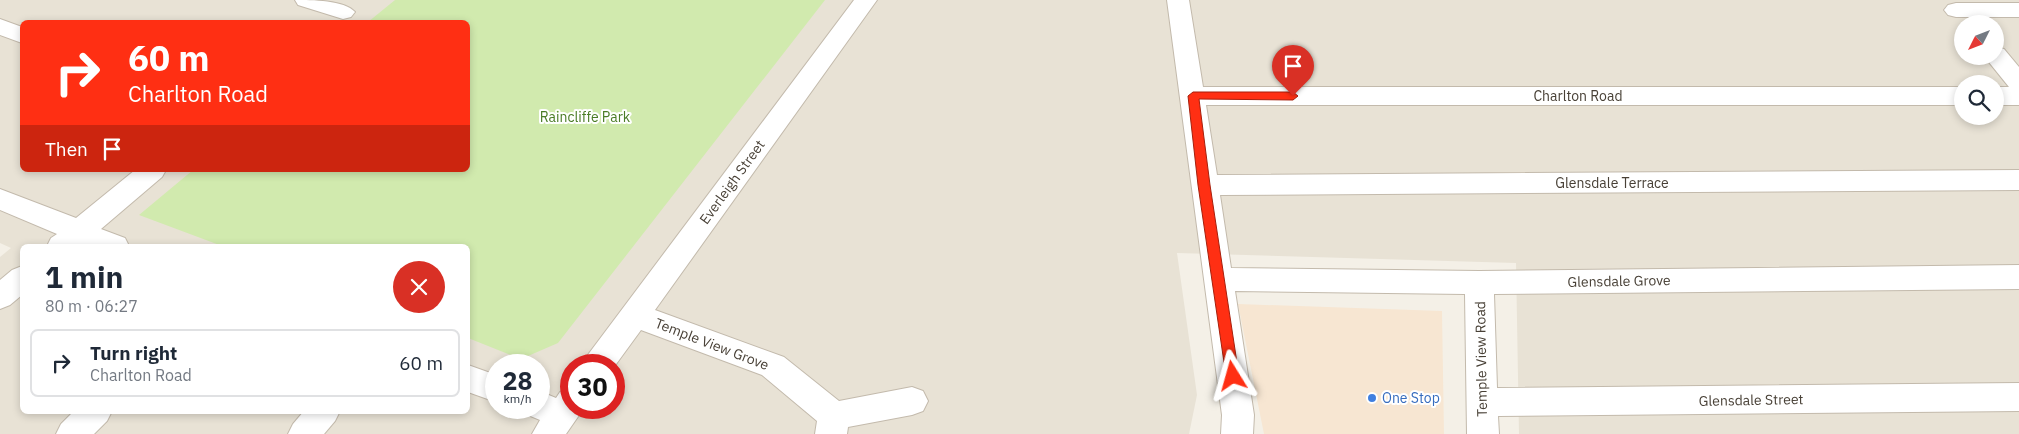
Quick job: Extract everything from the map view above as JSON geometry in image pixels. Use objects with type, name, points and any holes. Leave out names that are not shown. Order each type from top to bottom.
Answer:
[{"type":"street","points":[[306,0],[344,12]]},
{"type":"street","name":"Everleigh Street","points":[[606,354],[866,0]]},
{"type":"street","points":[[1178,0],[1238,415],[1237,434]]},
{"type":"street","points":[[1957,11],[2019,10]]},
{"type":"street","points":[[0,27],[20,34]]},
{"type":"street","points":[[2004,65],[2019,83]]},
{"type":"street","name":"Charlton Road","points":[[1193,96],[1954,96]]},
{"type":"street","points":[[2004,96],[2019,96]]},
{"type":"street","points":[[69,239],[151,172]]},
{"type":"street","name":"Glensdale Terrace","points":[[1204,185],[2019,180]]},
{"type":"street","points":[[0,199],[69,239],[102,244]]},
{"type":"street","name":"Glensdale Grove","points":[[1218,279],[1479,283],[2019,277]]},
{"type":"street","points":[[0,297],[20,280]]},
{"type":"street","name":"Temple View Road","points":[[1479,283],[1483,434]]},
{"type":"street","name":"Temple View Grove","points":[[635,315],[773,366],[832,425],[912,401]]},
{"type":"street","points":[[470,379],[485,385]]},
{"type":"street","name":"Glensdale Street","points":[[1482,402],[2019,398]]},
{"type":"street","points":[[72,434],[93,414]]},
{"type":"street","points":[[304,434],[321,414]]},
{"type":"shaded area","points":[[0,0],[2019,0],[2019,434],[1519,434],[1516,263],[1177,253],[1197,395],[1189,434],[0,434],[0,257],[11,248],[0,243]]},
{"type":"shaded area","points":[[1238,304],[1442,311],[1444,434],[1264,434]]},
{"type":"green space","name":"Raincliffe Park","points":[[395,0],[825,0],[558,343],[533,354],[508,354],[470,339],[470,244],[217,244],[139,215],[191,172],[470,172],[470,20],[370,20]]},
{"type":"place","name":"One Stop","points":[[1372,398]]},
{"type":"route","points":[[1233,376],[1204,185],[1193,96],[1293,96]]}]
